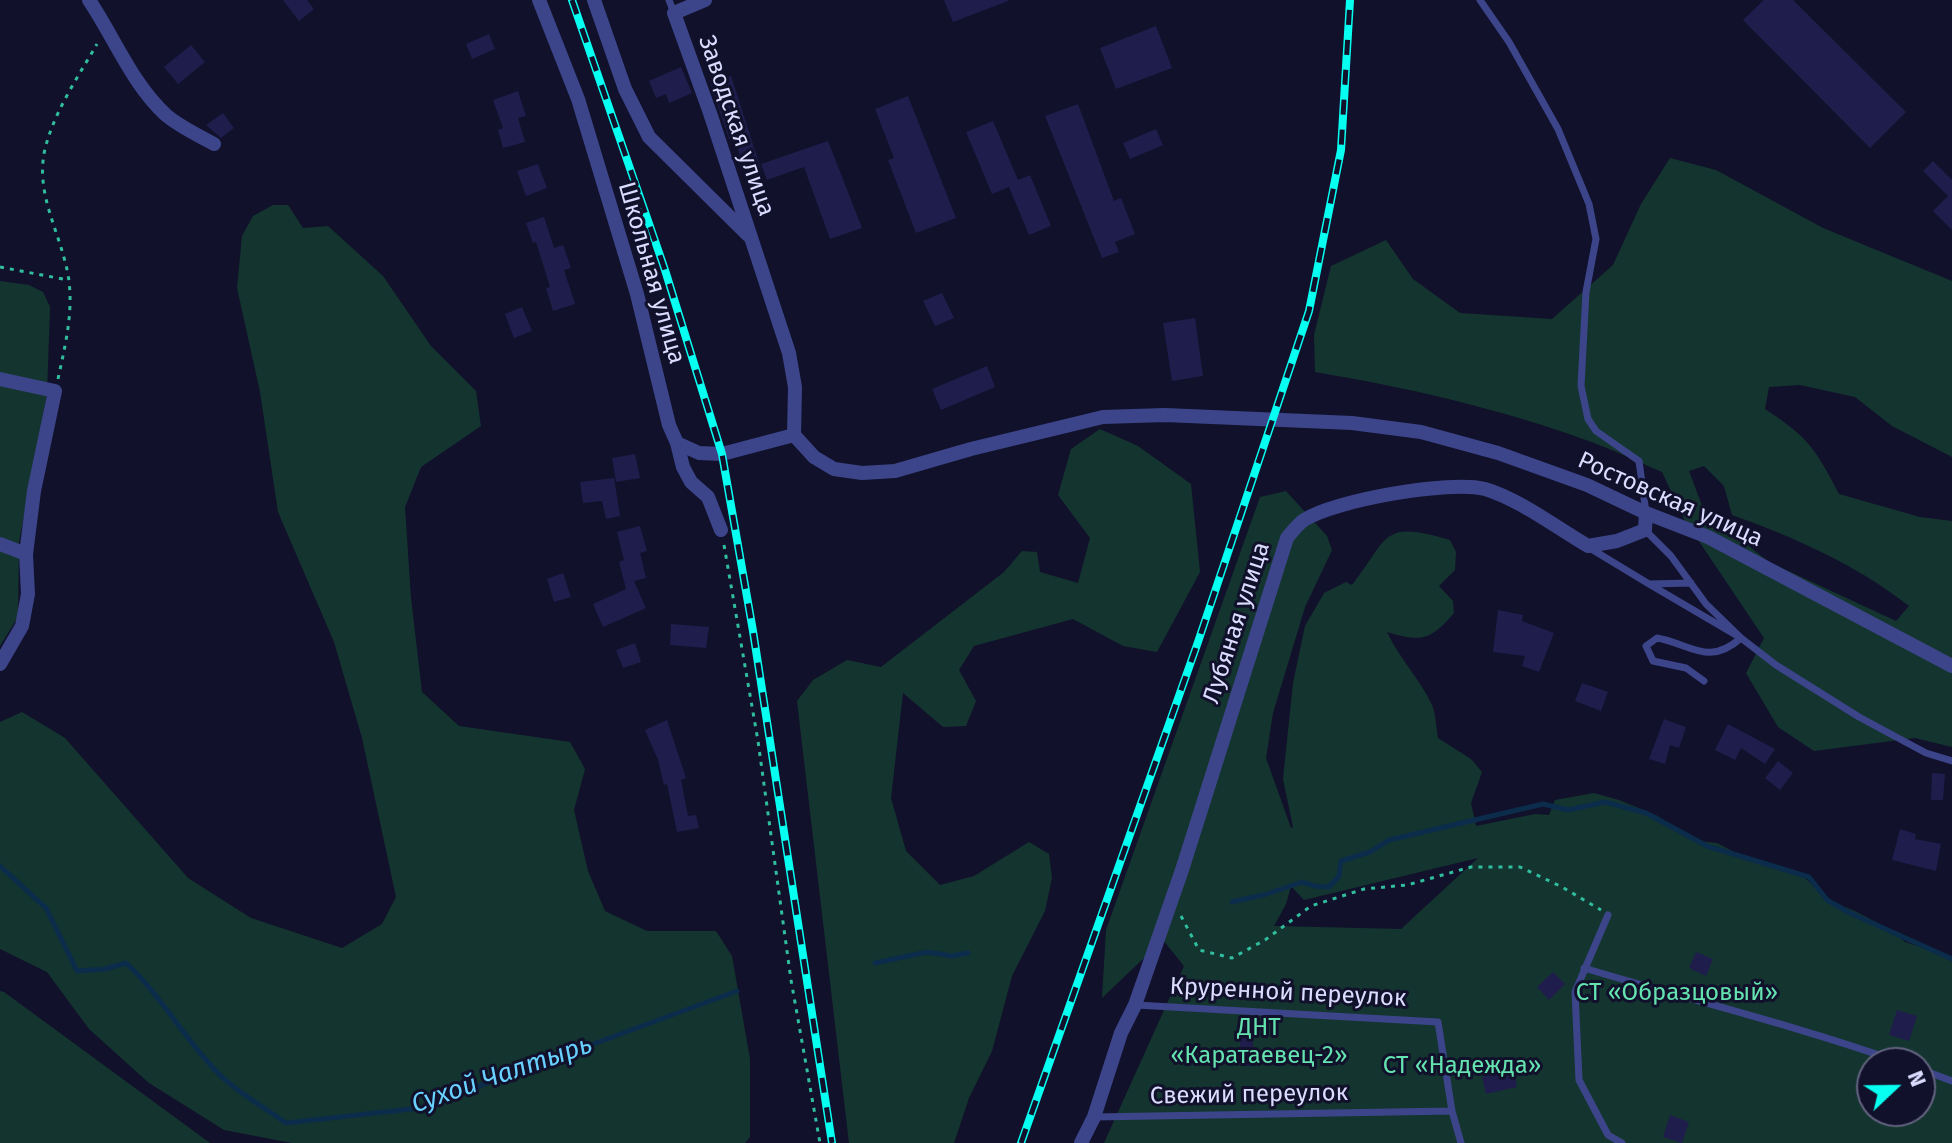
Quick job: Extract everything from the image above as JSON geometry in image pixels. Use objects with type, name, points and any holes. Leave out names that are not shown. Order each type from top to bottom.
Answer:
[{"type":"street","points":[[89,0],[133,75],[164,113],[214,144]]},
{"type":"street","name":"Школьная улица","points":[[539,0],[578,99],[637,294],[669,425],[683,467],[691,482],[708,497],[721,530]]},
{"type":"street","name":"Заводская улица","points":[[594,0],[625,89],[649,137],[751,239]]},
{"type":"street","name":"Заводская улица","points":[[705,0],[671,7],[789,353],[795,387],[794,435]]},
{"type":"street","points":[[0,379],[55,391],[34,491],[26,554],[28,594],[22,626],[0,664]]},
{"type":"street","name":"Ростовская улица","points":[[794,435],[814,457],[834,469],[862,473],[895,471],[1103,417],[1165,415],[1352,423],[1421,432],[1498,453],[1587,485],[1646,513],[1708,537],[1952,666]]},
{"type":"street","points":[[677,443],[699,453],[722,454],[794,435]]},
{"type":"street","name":"Лубяная улица","points":[[1081,1143],[1094,1117],[1121,1033],[1135,1005],[1172,899],[1287,538],[1303,521],[1337,505],[1381,496],[1458,487],[1485,489],[1512,501],[1588,546]]},
{"type":"street","points":[[1588,546],[1617,541],[1645,530],[1646,513]]},
{"type":"street","points":[[0,544],[26,554]]},
{"type":"lane","points":[[1480,0],[1509,42],[1558,129],[1589,204],[1596,239],[1586,292],[1581,386],[1588,419],[1596,431],[1639,461],[1646,513]]},
{"type":"lane","name":"Ростовская улица","points":[[1645,530],[1671,556],[1706,604],[1741,638],[1776,665],[1859,717],[1926,753],[1952,761]]},
{"type":"lane","points":[[1588,546],[1741,638],[1718,653],[1698,652],[1672,640],[1657,638],[1646,646],[1653,661],[1686,668],[1704,681]]},
{"type":"lane","points":[[1649,584],[1691,583]]},
{"type":"lane","points":[[1608,915],[1575,992],[1579,1080],[1608,1135],[1622,1143]]},
{"type":"lane","points":[[1584,968],[1857,1047]]},
{"type":"lane","name":"Круренной переулок","points":[[1135,1005],[1438,1022],[1452,1111]]},
{"type":"lane","points":[[1452,1111],[1461,1143]]},
{"type":"lane","name":"Свежий переулок","points":[[1094,1117],[1452,1111]]},
{"type":"path","points":[[55,391],[71,317],[68,280],[43,193],[45,150],[66,98],[107,27]]},
{"type":"path","points":[[0,267],[68,280]]},
{"type":"path","points":[[721,530],[758,741],[791,980],[820,1143]]},
{"type":"path","points":[[1172,899],[1199,950],[1232,958],[1265,940],[1311,906],[1364,889],[1407,885],[1471,867],[1520,867],[1562,887],[1608,915]]},
{"type":"green space","points":[[1670,158],[1716,170],[1823,228],[1952,281],[1952,457],[1892,426],[1855,397],[1800,385],[1769,387],[1765,409],[1810,445],[1839,494],[1920,517],[1952,521],[1952,747],[1915,738],[1814,751],[1778,727],[1746,673],[1764,638],[1684,519],[1662,472],[1593,443],[1484,408],[1383,384],[1315,372],[1314,335],[1331,266],[1386,240],[1413,279],[1460,313],[1552,319],[1613,265],[1641,204]],"holes":[[[1704,466],[1724,486],[1732,515],[1824,553],[1909,606],[1896,621],[1769,562],[1735,535],[1707,519],[1689,471]]]},
{"type":"green space","points":[[273,205],[288,205],[303,228],[328,226],[383,276],[431,346],[476,391],[481,426],[421,467],[405,507],[422,692],[459,726],[570,742],[585,769],[574,810],[588,871],[605,911],[647,931],[716,931],[732,956],[750,1059],[750,1137],[745,1143],[292,1143],[224,1130],[149,1083],[89,1029],[47,972],[0,949],[0,722],[22,712],[65,738],[188,878],[251,918],[342,948],[382,924],[396,897],[362,738],[334,642],[278,512],[260,392],[237,288],[242,236],[253,216]]},
{"type":"green space","points":[[0,281],[29,285],[43,292],[50,307],[47,394],[19,542],[18,617],[0,646]]},
{"type":"green space","points":[[1100,429],[1138,446],[1191,484],[1200,572],[1157,652],[1123,646],[1073,619],[974,646],[959,670],[976,701],[966,726],[943,727],[903,693],[891,798],[906,851],[940,885],[974,876],[1029,842],[1049,854],[1052,878],[1045,911],[1012,976],[992,1051],[969,1098],[954,1143],[849,1143],[797,701],[813,680],[847,660],[881,667],[1004,572],[1022,551],[1037,552],[1040,572],[1078,583],[1090,538],[1058,495],[1071,449]]},
{"type":"green space","points":[[1286,491],[1327,536],[1332,550],[1305,607],[1273,713],[1266,758],[1291,828],[1283,779],[1293,683],[1305,626],[1324,593],[1346,582],[1352,585],[1389,537],[1411,532],[1450,540],[1456,552],[1455,570],[1439,586],[1453,601],[1454,613],[1438,629],[1424,637],[1387,632],[1432,705],[1438,738],[1471,759],[1482,772],[1471,803],[1476,826],[1535,814],[1549,815],[1555,800],[1594,793],[1658,816],[1699,841],[1717,843],[1742,856],[1770,863],[1805,878],[1829,901],[1891,930],[1905,942],[1952,957],[1952,1143],[1104,1143],[1184,966],[1163,940],[1102,998],[1106,930],[1260,497]],"holes":[[[1478,858],[1401,929],[1274,926],[1286,904],[1291,886],[1304,900]]]},
{"type":"green space","points":[[0,991],[4,992],[210,1143],[0,1143]]},
{"type":"building","points":[[283,0],[307,0],[314,9],[299,21]]},
{"type":"building","points":[[944,0],[1008,0],[1008,1],[953,22]]},
{"type":"building","points":[[1764,0],[1793,0],[1906,112],[1870,148],[1743,20]]},
{"type":"building","points":[[1156,26],[1172,68],[1116,89],[1100,48]]},
{"type":"building","points":[[489,34],[495,49],[472,59],[466,44]]},
{"type":"building","points":[[191,45],[205,62],[178,84],[164,67]]},
{"type":"building","points":[[681,67],[692,93],[669,103],[666,94],[656,98],[649,81]]},
{"type":"building","points":[[731,76],[761,169],[746,174],[734,138],[729,139],[710,82]]},
{"type":"building","points":[[518,91],[526,116],[518,118],[525,142],[503,148],[498,130],[503,128],[493,100]]},
{"type":"building","points":[[908,96],[956,218],[916,233],[888,160],[894,158],[875,109]]},
{"type":"building","points":[[1078,104],[1114,201],[1121,198],[1135,234],[1115,242],[1119,252],[1102,258],[1045,116]]},
{"type":"building","points":[[223,113],[234,128],[221,138],[206,125]]},
{"type":"building","points":[[993,121],[1018,180],[1030,175],[1051,226],[1029,235],[1009,187],[992,194],[966,132]]},
{"type":"building","points":[[1156,129],[1163,145],[1130,159],[1123,143]]},
{"type":"building","points":[[828,141],[862,228],[830,239],[804,167],[767,180],[761,164]]},
{"type":"building","points":[[1933,161],[1952,180],[1952,230],[1933,211],[1948,196],[1923,171]]},
{"type":"building","points":[[538,164],[547,188],[526,196],[517,171]]},
{"type":"building","points":[[544,217],[554,248],[563,245],[571,268],[564,270],[575,304],[553,311],[546,288],[550,287],[536,242],[533,243],[526,223]]},
{"type":"building","points":[[942,293],[954,318],[935,326],[923,301]]},
{"type":"building","points":[[522,307],[532,331],[514,338],[505,314]]},
{"type":"building","points":[[1195,318],[1203,376],[1172,381],[1163,323]]},
{"type":"building","points":[[987,366],[995,387],[941,410],[932,389]]},
{"type":"building","points":[[635,454],[640,478],[616,482],[612,458]]},
{"type":"building","points":[[614,478],[620,516],[606,519],[602,501],[583,503],[580,482]]},
{"type":"building","points":[[640,526],[647,551],[640,553],[646,578],[634,581],[646,608],[603,627],[593,604],[626,589],[619,562],[624,560],[617,532]]},
{"type":"building","points":[[563,573],[571,597],[554,602],[547,579]]},
{"type":"building","points":[[1498,610],[1523,615],[1522,621],[1554,633],[1539,672],[1522,666],[1525,656],[1493,652]]},
{"type":"building","points":[[671,624],[709,627],[706,648],[670,645]]},
{"type":"building","points":[[635,643],[641,662],[623,668],[616,650]]},
{"type":"building","points":[[1582,683],[1608,692],[1601,711],[1575,701]]},
{"type":"building","points":[[1664,719],[1686,727],[1679,748],[1670,745],[1665,764],[1649,759]]},
{"type":"building","points":[[667,720],[686,778],[681,780],[688,816],[696,815],[699,828],[677,832],[667,784],[664,785],[658,760],[645,730]]},
{"type":"building","points":[[1728,724],[1775,749],[1765,764],[1741,748],[1735,760],[1715,750]]},
{"type":"building","points":[[1778,761],[1793,773],[1780,790],[1765,778]]},
{"type":"building","points":[[1932,773],[1945,774],[1943,800],[1931,800]]},
{"type":"building","points":[[1900,829],[1916,834],[1915,839],[1941,844],[1936,871],[1892,860]]},
{"type":"building","points":[[1696,952],[1713,959],[1706,976],[1689,968]]},
{"type":"building","points":[[1553,972],[1565,984],[1549,1000],[1537,987]]},
{"type":"building","points":[[1897,1010],[1917,1016],[1909,1041],[1889,1035]]},
{"type":"building","points":[[1240,1038],[1253,1038],[1253,1066],[1241,1066]]},
{"type":"building","points":[[1514,1070],[1517,1087],[1486,1094],[1482,1077]]},
{"type":"building","points":[[1670,1115],[1689,1122],[1682,1143],[1663,1137]]},
{"type":"waterway","name":"Сухой Чалтырь","points":[[1232,902],[1302,882],[1329,887],[1339,876],[1341,861],[1370,852],[1389,840],[1543,804],[1568,810],[1605,802],[1646,813],[1707,846],[1809,877],[1827,900],[1952,959]]},
{"type":"waterway","name":"Сухой Чалтырь","points":[[0,866],[46,908],[77,971],[105,969],[126,963],[221,1076],[286,1123],[420,1108],[737,991]]},
{"type":"waterway","name":"Сухой Чалтырь","points":[[875,963],[927,952],[952,956],[968,953]]},
{"type":"railway","points":[[572,0],[665,270],[722,454],[753,631],[832,1143]]},
{"type":"railway","points":[[1021,1143],[1198,642],[1309,311],[1341,150],[1350,0]]},
{"type":"park label","name":"СТ «Образцовый»","points":[[1677,993]]},
{"type":"park label","name":"ДНТ «Каратаевец-2»","points":[[1259,1042]]},
{"type":"park label","name":"СТ «Надежда»","points":[[1462,1066]]}]
